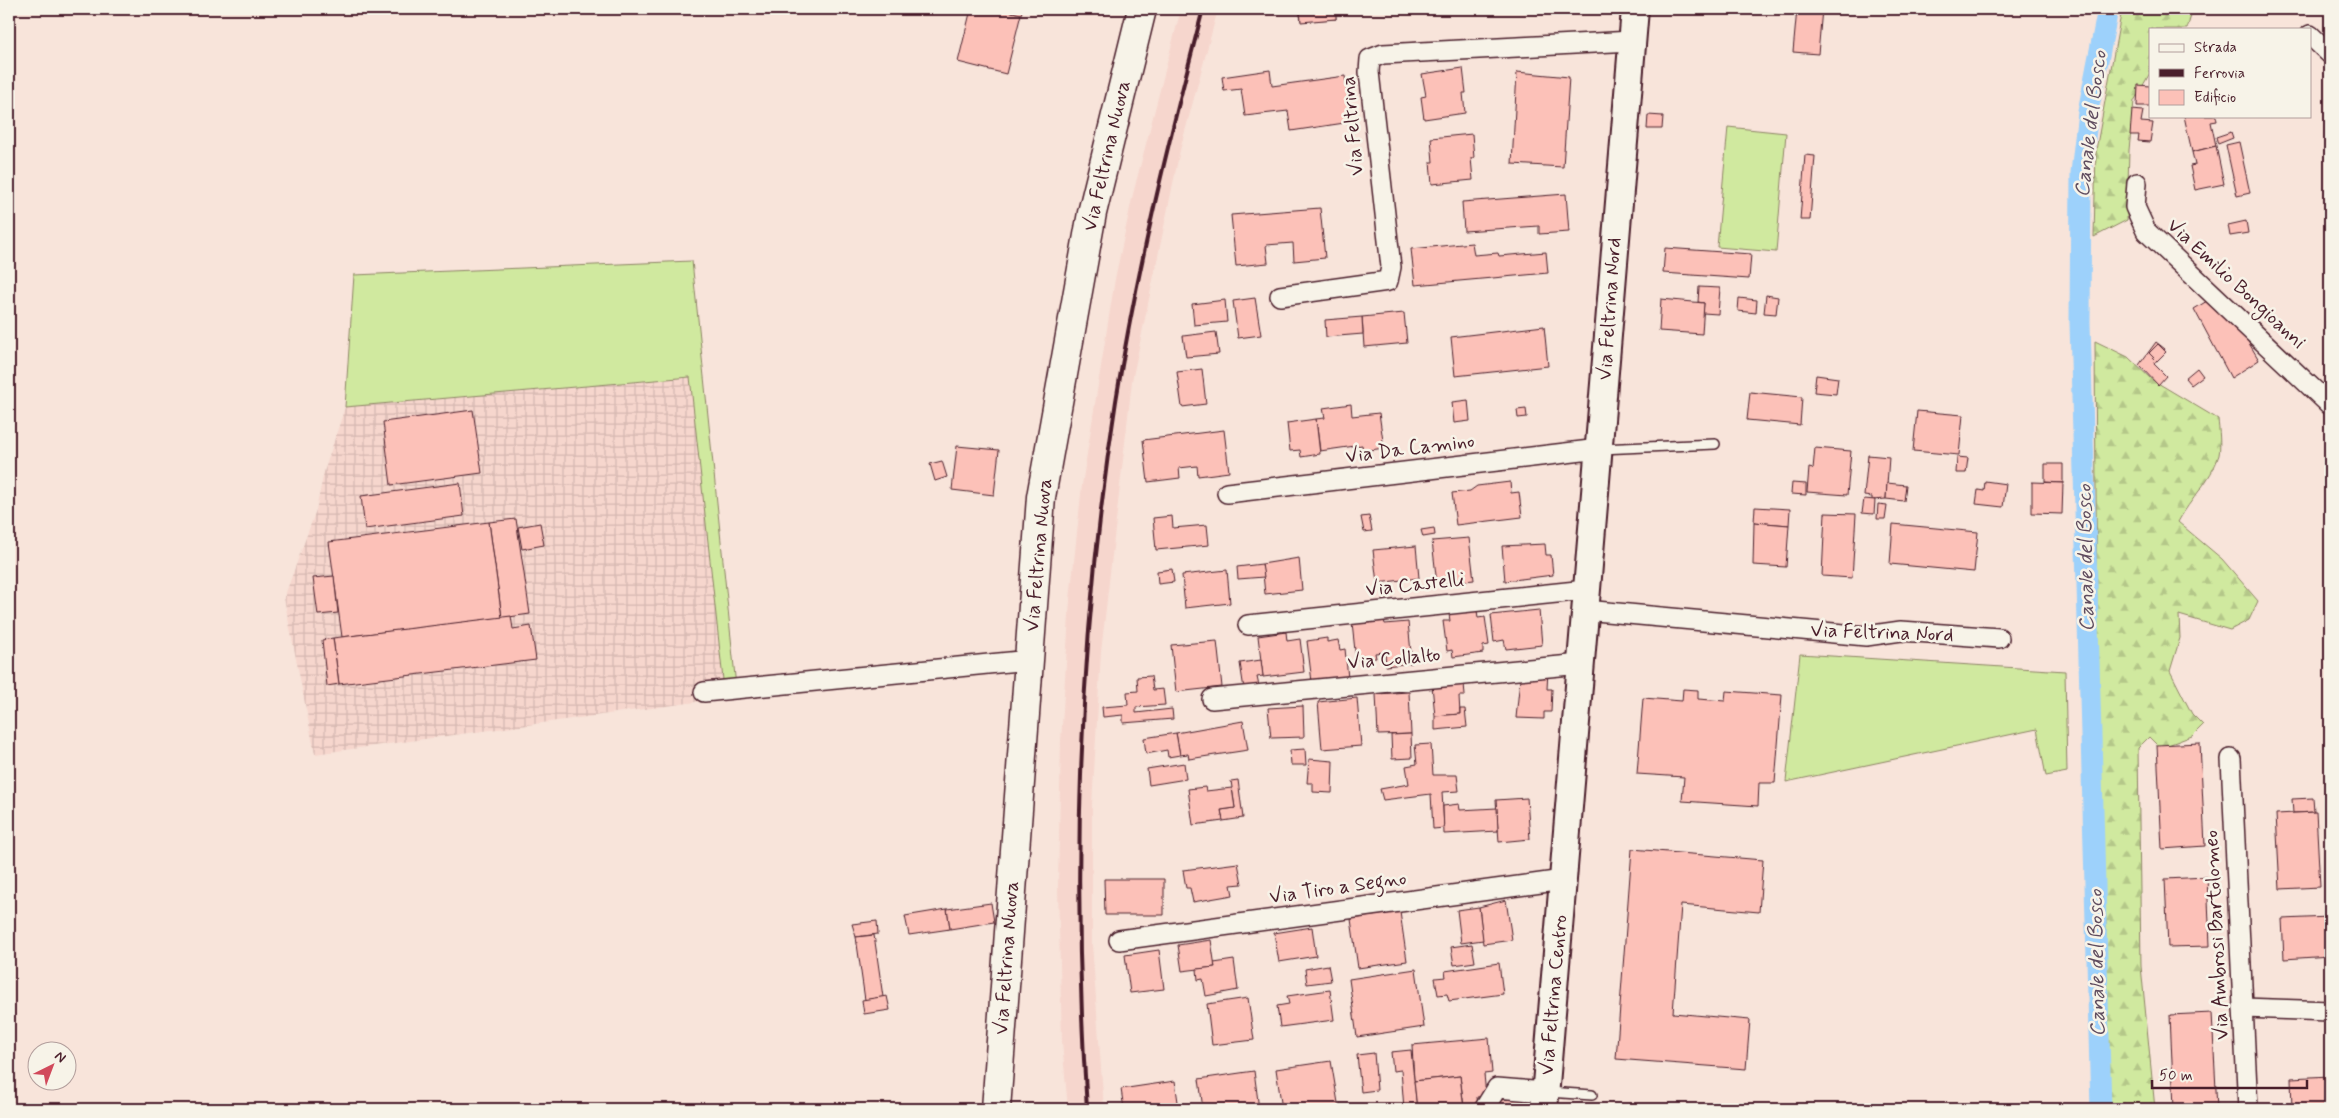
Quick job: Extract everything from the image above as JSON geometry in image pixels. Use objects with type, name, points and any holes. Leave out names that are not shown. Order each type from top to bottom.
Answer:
[{"type":"main road","name":"Via Feltrina Nuova","points":[[996,1109],[1041,497],[1092,213],[1142,9]]},
{"type":"main road","name":"Via Feltrina Nord","points":[[1563,880],[1635,9]]},
{"type":"main road","name":"Via Feltrina Centro","points":[[1545,1101],[1563,880]]},
{"type":"street","points":[[2312,37],[2330,54]]},
{"type":"street","name":"Via Feltrina","points":[[1280,296],[1388,281],[1391,267],[1368,72],[1370,59],[1384,54],[1632,41]]},
{"type":"street","name":"Via Emilio Bongioanni","points":[[2137,184],[2136,207],[2146,230],[2330,405]]},
{"type":"street","name":"Via Da Camino","points":[[1227,493],[1599,449]]},
{"type":"street","name":"Via Castelli","points":[[1248,625],[1586,600]]},
{"type":"street","name":"Via Feltrina Nord","points":[[1586,600],[1866,636],[1901,631],[1999,638]]},
{"type":"street","points":[[704,692],[1029,660]]},
{"type":"street","name":"Via Collalto","points":[[1212,699],[1580,664]]},
{"type":"street","name":"Via Ambrosi Bartolomeo","points":[[2231,759],[2248,1109]]},
{"type":"street","name":"Via Tiro a Segno","points":[[1119,940],[1563,880]]},
{"type":"street","points":[[2243,1008],[2330,1011]]},
{"type":"street","points":[[1484,1109],[1496,1088],[1545,1101]]},
{"type":"lane","points":[[1599,449],[1715,444]]},
{"type":"lane","points":[[1545,1101],[1592,1095]]},
{"type":"shaded area","points":[[1181,9],[1218,9],[1180,150],[1132,381],[1101,652],[1092,805],[1092,944],[1104,1109],[1068,1109],[1062,1042],[1058,887],[1061,741],[1070,600],[1082,485],[1115,279],[1133,194]]},
{"type":"shaded area","points":[[690,377],[725,698],[315,754],[284,598],[316,510],[324,472],[345,407]]},
{"type":"green space","points":[[2122,9],[2193,9],[2187,28],[2149,28],[2149,75],[2134,101],[2129,150],[2127,220],[2094,237],[2096,150]]},
{"type":"green space","points":[[1728,127],[1786,133],[1776,252],[1717,247]]},
{"type":"green space","points":[[692,261],[737,696],[725,698],[690,377],[345,407],[354,275]]},
{"type":"green space","points":[[2095,341],[2128,357],[2151,379],[2218,419],[2219,455],[2206,482],[2188,505],[2178,522],[2222,559],[2258,601],[2249,620],[2230,630],[2179,615],[2180,638],[2170,671],[2192,714],[2203,725],[2192,736],[2160,748],[2149,737],[2138,748],[2141,966],[2155,1109],[2106,1109],[2104,1040],[2106,923],[2098,797]]},
{"type":"green space","points":[[1800,654],[2065,671],[2067,772],[2046,776],[2037,729],[1786,782]]},
{"type":"building","points":[[971,9],[999,9],[1021,14],[1006,74],[958,62]]},
{"type":"building","points":[[999,9],[1023,9],[1021,14]]},
{"type":"building","points":[[1299,9],[1347,10],[1335,11],[1336,19],[1301,21]]},
{"type":"building","points":[[1300,9],[1347,10],[1336,11],[1336,19],[1301,22]]},
{"type":"building","points":[[1797,9],[1822,9],[1818,54],[1793,52]]},
{"type":"building","points":[[1463,68],[1466,93],[1463,93],[1465,113],[1424,119],[1421,97],[1426,96],[1422,74]]},
{"type":"building","points":[[1270,70],[1272,86],[1345,76],[1351,122],[1291,131],[1288,111],[1245,116],[1241,89],[1224,91],[1222,77]]},
{"type":"building","points":[[1517,72],[1569,77],[1563,167],[1512,164]]},
{"type":"building","points":[[2138,85],[2149,86],[2149,106],[2137,106]]},
{"type":"building","points":[[2132,110],[2143,111],[2141,122],[2153,123],[2150,142],[2138,141],[2139,135],[2130,135]]},
{"type":"building","points":[[1648,115],[1663,116],[1662,129],[1647,129]]},
{"type":"building","points":[[2184,118],[2216,118],[2217,121],[2211,122],[2216,146],[2192,152]]},
{"type":"building","points":[[2231,132],[2233,138],[2218,144],[2216,137]]},
{"type":"building","points":[[1472,134],[1474,158],[1471,158],[1473,180],[1432,184],[1430,162],[1433,162],[1431,138]]},
{"type":"building","points":[[2239,142],[2250,193],[2237,196],[2226,145]]},
{"type":"building","points":[[2216,146],[2224,184],[2195,190],[2190,166],[2195,165],[2192,152]]},
{"type":"building","points":[[1805,155],[1815,156],[1810,220],[1800,220]]},
{"type":"building","points":[[1566,194],[1569,232],[1539,234],[1539,226],[1464,231],[1462,202]]},
{"type":"building","points":[[1320,208],[1325,258],[1294,261],[1293,243],[1266,245],[1268,263],[1236,266],[1231,215]]},
{"type":"building","points":[[2246,221],[2248,233],[2230,236],[2228,225]]},
{"type":"building","points":[[1472,243],[1474,255],[1498,253],[1499,256],[1546,252],[1548,273],[1415,285],[1411,249]]},
{"type":"building","points":[[1665,248],[1751,254],[1749,279],[1663,273]]},
{"type":"building","points":[[1699,287],[1720,288],[1718,314],[1703,313],[1704,303],[1698,302]]},
{"type":"building","points":[[1766,295],[1778,297],[1776,314],[1764,313]]},
{"type":"building","points":[[1255,298],[1261,335],[1238,338],[1233,301]]},
{"type":"building","points":[[1739,298],[1757,300],[1756,313],[1738,311]]},
{"type":"building","points":[[1661,299],[1704,303],[1702,334],[1659,331]]},
{"type":"building","points":[[1225,300],[1227,322],[1194,325],[1192,304]]},
{"type":"building","points":[[2207,301],[2219,308],[2228,323],[2232,321],[2240,328],[2259,360],[2231,378],[2194,309]]},
{"type":"building","points":[[1404,313],[1407,343],[1364,347],[1362,317]]},
{"type":"building","points":[[1362,317],[1363,334],[1326,337],[1325,320]]},
{"type":"building","points":[[1544,326],[1548,366],[1455,376],[1451,337]]},
{"type":"building","points":[[1216,332],[1219,354],[1186,357],[1183,336]]},
{"type":"building","points":[[2156,342],[2165,349],[2154,364],[2166,376],[2158,385],[2139,365]]},
{"type":"building","points":[[2158,344],[2166,352],[2157,361],[2149,353]]},
{"type":"building","points":[[2197,368],[2203,376],[2191,385],[2185,378]]},
{"type":"building","points":[[1202,369],[1206,404],[1182,407],[1177,372]]},
{"type":"building","points":[[1816,375],[1838,378],[1836,394],[1814,392]]},
{"type":"building","points":[[1750,392],[1802,397],[1800,425],[1747,420]]},
{"type":"building","points":[[1468,400],[1470,421],[1454,423],[1452,402]]},
{"type":"building","points":[[1351,404],[1352,416],[1379,413],[1384,448],[1363,451],[1362,445],[1320,451],[1316,419],[1325,418],[1323,408]]},
{"type":"building","points":[[1526,409],[1527,417],[1518,418],[1517,410]]},
{"type":"building","points":[[473,410],[482,473],[391,485],[383,422]]},
{"type":"building","points":[[1917,411],[1963,415],[1959,455],[1913,451]]},
{"type":"building","points":[[1316,419],[1320,454],[1301,457],[1300,450],[1290,451],[1287,423]]},
{"type":"building","points":[[1224,430],[1229,472],[1198,476],[1197,466],[1179,468],[1180,478],[1148,482],[1143,440]]},
{"type":"building","points":[[957,446],[999,450],[994,495],[952,490]]},
{"type":"building","points":[[1815,448],[1851,451],[1847,495],[1807,492],[1809,468],[1813,469]]},
{"type":"building","points":[[1868,455],[1889,457],[1886,499],[1872,500],[1872,497],[1864,496]]},
{"type":"building","points":[[1957,457],[1968,458],[1966,473],[1956,473]]},
{"type":"building","points":[[942,461],[947,477],[935,481],[930,464]]},
{"type":"building","points":[[2045,464],[2063,464],[2063,483],[2045,482]]},
{"type":"building","points":[[1985,481],[2006,484],[2003,507],[1976,504],[1978,490],[1984,491]]},
{"type":"building","points":[[1510,482],[1511,493],[1519,492],[1522,517],[1456,525],[1452,493],[1470,491],[1477,486]]},
{"type":"building","points":[[2032,482],[2063,483],[2062,514],[2032,513]]},
{"type":"building","points":[[460,483],[464,516],[365,529],[361,496]]},
{"type":"building","points":[[1792,483],[1806,484],[1806,495],[1791,494]]},
{"type":"building","points":[[1887,483],[1906,485],[1904,501],[1886,499]]},
{"type":"building","points":[[1864,499],[1875,500],[1874,514],[1862,513]]},
{"type":"building","points":[[1878,504],[1887,505],[1885,519],[1877,519]]},
{"type":"building","points":[[1755,507],[1790,509],[1789,525],[1754,522]]},
{"type":"building","points":[[1825,513],[1856,514],[1852,578],[1822,576]]},
{"type":"building","points":[[1172,516],[1173,528],[1207,525],[1209,545],[1156,550],[1153,518]]},
{"type":"building","points":[[1369,516],[1372,531],[1364,532],[1361,517]]},
{"type":"building","points":[[516,519],[530,614],[502,618],[489,522]]},
{"type":"building","points":[[489,522],[502,618],[342,637],[329,542]]},
{"type":"building","points":[[1754,522],[1789,525],[1786,567],[1753,565]]},
{"type":"building","points":[[540,523],[544,545],[522,549],[518,527]]},
{"type":"building","points":[[1893,524],[1978,532],[1974,572],[1890,564]]},
{"type":"building","points":[[1434,528],[1435,535],[1423,537],[1421,530]]},
{"type":"building","points":[[1469,538],[1474,580],[1437,584],[1432,541]]},
{"type":"building","points":[[1545,544],[1546,555],[1551,555],[1553,575],[1505,581],[1502,546]]},
{"type":"building","points":[[1416,546],[1419,578],[1377,583],[1373,550]]},
{"type":"building","points":[[1299,558],[1302,590],[1265,594],[1262,564]]},
{"type":"building","points":[[1262,564],[1264,577],[1238,579],[1237,567]]},
{"type":"building","points":[[1172,569],[1174,582],[1158,584],[1157,571]]},
{"type":"building","points":[[1227,570],[1230,603],[1185,608],[1182,575]]},
{"type":"building","points":[[334,576],[338,613],[318,615],[313,578]]},
{"type":"building","points":[[1477,610],[1478,618],[1485,617],[1489,645],[1483,646],[1483,653],[1453,657],[1452,650],[1447,651],[1443,621],[1450,621],[1449,614]]},
{"type":"building","points":[[1539,610],[1542,645],[1506,649],[1504,640],[1494,642],[1491,615]]},
{"type":"building","points":[[511,616],[513,629],[531,626],[536,660],[339,684],[333,638]]},
{"type":"building","points":[[1384,620],[1385,624],[1408,622],[1412,663],[1386,666],[1385,652],[1375,653],[1376,658],[1356,660],[1352,623]]},
{"type":"building","points":[[1286,632],[1287,641],[1300,639],[1304,672],[1263,677],[1258,636]]},
{"type":"building","points":[[333,638],[339,684],[327,686],[322,640]]},
{"type":"building","points":[[1327,638],[1327,642],[1338,640],[1340,650],[1345,649],[1348,678],[1312,682],[1307,641]]},
{"type":"building","points":[[1217,641],[1222,687],[1176,692],[1171,645]]},
{"type":"building","points":[[1261,660],[1263,676],[1257,677],[1259,686],[1244,689],[1240,663]]},
{"type":"building","points":[[1521,669],[1548,670],[1547,689],[1552,689],[1551,712],[1544,712],[1544,719],[1516,718]]},
{"type":"building","points":[[1151,676],[1153,690],[1163,689],[1165,705],[1136,707],[1136,713],[1172,709],[1173,719],[1123,723],[1123,715],[1103,717],[1102,707],[1128,705],[1127,692],[1138,691],[1137,677]]},
{"type":"building","points":[[1464,683],[1465,696],[1459,696],[1460,714],[1435,716],[1432,685]]},
{"type":"building","points":[[1683,689],[1698,690],[1698,699],[1725,701],[1726,691],[1782,695],[1775,783],[1759,783],[1758,806],[1682,801],[1684,777],[1637,774],[1643,698],[1682,701]]},
{"type":"building","points":[[1409,692],[1411,734],[1378,735],[1376,694]]},
{"type":"building","points":[[1357,698],[1361,746],[1322,749],[1318,702]]},
{"type":"building","points":[[1303,706],[1304,737],[1271,738],[1268,708]]},
{"type":"building","points":[[1460,709],[1465,709],[1467,727],[1435,730],[1435,716],[1460,714]]},
{"type":"building","points":[[1243,721],[1248,750],[1189,759],[1188,754],[1180,755],[1176,733]]},
{"type":"building","points":[[1176,733],[1180,755],[1168,757],[1167,750],[1146,754],[1144,738]]},
{"type":"building","points":[[1411,734],[1412,758],[1392,759],[1391,735]]},
{"type":"building","points":[[2200,743],[2205,846],[2162,849],[2157,745]]},
{"type":"building","points":[[1431,744],[1433,775],[1457,775],[1459,791],[1442,792],[1444,828],[1433,829],[1431,794],[1383,800],[1380,789],[1409,784],[1406,766],[1417,764],[1415,745]]},
{"type":"building","points":[[1305,749],[1306,765],[1291,765],[1290,750]]},
{"type":"building","points":[[1309,759],[1333,761],[1332,793],[1313,792],[1313,783],[1307,783]]},
{"type":"building","points":[[1184,763],[1186,779],[1149,785],[1147,769]]},
{"type":"building","points":[[1238,780],[1243,818],[1223,821],[1221,810],[1235,808],[1231,781]]},
{"type":"building","points":[[1205,787],[1206,791],[1232,788],[1235,808],[1221,810],[1223,821],[1193,825],[1188,789]]},
{"type":"building","points":[[1527,798],[1530,839],[1499,842],[1496,800]]},
{"type":"building","points":[[2313,798],[2314,812],[2293,813],[2292,799]]},
{"type":"building","points":[[1459,804],[1460,810],[1497,808],[1498,831],[1444,834],[1443,806]]},
{"type":"building","points":[[2316,812],[2320,887],[2280,889],[2276,814]]},
{"type":"building","points":[[1632,849],[1763,860],[1759,912],[1681,905],[1673,1013],[1750,1020],[1746,1069],[1616,1059]]},
{"type":"building","points":[[1238,863],[1242,884],[1231,885],[1233,895],[1193,902],[1190,888],[1186,888],[1183,870]]},
{"type":"building","points":[[2207,877],[2210,946],[2168,947],[2165,879]]},
{"type":"building","points":[[1104,879],[1164,879],[1164,915],[1105,915]]},
{"type":"building","points":[[1506,900],[1512,940],[1483,944],[1479,907]]},
{"type":"building","points":[[991,903],[994,922],[950,929],[947,909]]},
{"type":"building","points":[[1479,907],[1483,940],[1461,943],[1457,910]]},
{"type":"building","points":[[947,909],[950,929],[909,935],[905,916]]},
{"type":"building","points":[[1400,912],[1407,961],[1358,968],[1351,919]]},
{"type":"building","points":[[2330,917],[2330,956],[2284,959],[2282,919]]},
{"type":"building","points":[[877,921],[878,934],[856,937],[852,924]]},
{"type":"building","points":[[1312,927],[1316,956],[1279,962],[1274,933]]},
{"type":"building","points":[[874,935],[883,997],[865,1000],[856,937]]},
{"type":"building","points":[[1211,940],[1215,967],[1182,971],[1178,945]]},
{"type":"building","points":[[1472,944],[1475,962],[1454,965],[1451,947]]},
{"type":"building","points":[[1159,950],[1164,989],[1130,993],[1125,955]]},
{"type":"building","points":[[1234,960],[1238,990],[1206,996],[1203,979],[1198,980],[1197,969],[1215,967],[1214,963]]},
{"type":"building","points":[[1499,963],[1503,994],[1449,1001],[1447,994],[1438,995],[1435,978],[1446,977],[1445,971]]},
{"type":"building","points":[[1328,965],[1331,981],[1307,984],[1305,969]]},
{"type":"building","points":[[1416,969],[1424,1027],[1357,1037],[1349,979]]},
{"type":"building","points":[[1330,990],[1334,1020],[1280,1027],[1277,1006],[1289,1004],[1287,996]]},
{"type":"building","points":[[887,996],[890,1010],[864,1014],[862,1000]]},
{"type":"building","points":[[1248,998],[1254,1040],[1212,1045],[1207,1004]]},
{"type":"building","points":[[2212,1013],[2217,1109],[2174,1109],[2170,1015]]},
{"type":"building","points":[[1489,1038],[1492,1073],[1484,1074],[1486,1096],[1477,1097],[1478,1105],[1464,1107],[1460,1076],[1414,1081],[1412,1045]]},
{"type":"building","points":[[1411,1050],[1417,1109],[1404,1109],[1401,1070],[1393,1071],[1391,1052]]},
{"type":"building","points":[[1374,1053],[1377,1090],[1361,1092],[1357,1055]]},
{"type":"building","points":[[1331,1061],[1339,1109],[1282,1109],[1276,1069]]},
{"type":"building","points":[[1254,1071],[1259,1109],[1203,1109],[1199,1079]]},
{"type":"building","points":[[1460,1076],[1464,1109],[1417,1109],[1414,1081]]},
{"type":"building","points":[[2330,1076],[2330,1109],[2292,1109],[2291,1078]]},
{"type":"building","points":[[1175,1081],[1179,1109],[1124,1109],[1121,1089]]},
{"type":"building","points":[[1523,1099],[1524,1109],[1496,1109],[1495,1100]]},
{"type":"waterway","name":"Canale del Bosco","points":[[2101,1109],[2080,322],[2081,173],[2088,112],[2108,9]]},
{"type":"railway","points":[[1087,1109],[1082,1020],[1079,843],[1086,666],[1103,489],[1124,352],[1144,253],[1166,155],[1203,9]]}]
